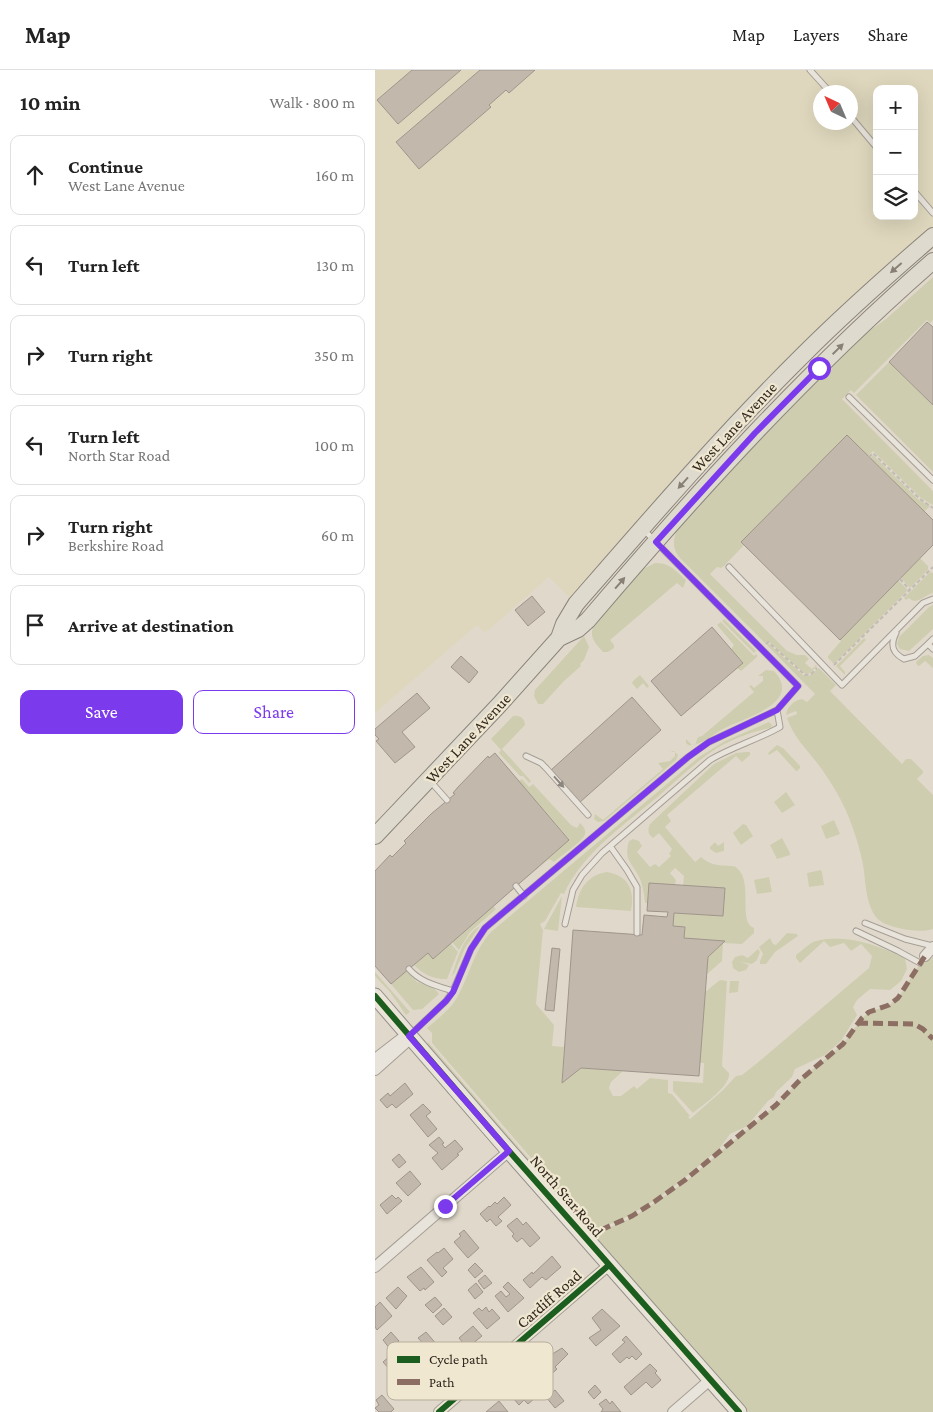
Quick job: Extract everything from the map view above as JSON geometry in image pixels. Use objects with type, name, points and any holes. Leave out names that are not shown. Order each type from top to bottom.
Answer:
[{"type":"main road","name":"West Lane Avenue","points":[[559,638],[564,624],[576,604],[739,420],[804,354],[878,284],[933,236]]},
{"type":"main road","name":"West Lane Avenue","points":[[375,836],[559,638],[578,629],[589,620],[749,439],[819,368],[933,261]]},
{"type":"street","points":[[922,960],[933,947]]},
{"type":"street","name":"North Star Road","points":[[375,996],[739,1412]]},
{"type":"street","points":[[375,1059],[409,1036]]},
{"type":"street","points":[[375,1070],[409,1036]]},
{"type":"street","points":[[375,1266],[509,1151]]},
{"type":"street","name":"Cardiff Road","points":[[520,1342],[609,1265]]},
{"type":"street","points":[[673,1412],[711,1379]]},
{"type":"street","name":"Cardiff Road","points":[[439,1412],[453,1400]]},
{"type":"lane","points":[[810,70],[823,85]]},
{"type":"lane","points":[[858,125],[873,143]]},
{"type":"lane","points":[[918,196],[933,213]]},
{"type":"lane","points":[[849,397],[933,480]]},
{"type":"lane","points":[[409,1036],[439,1010],[453,992],[465,961],[485,928],[688,757],[709,742],[777,710],[798,686],[642,528]]},
{"type":"lane","points":[[729,567],[842,685],[923,603],[933,599]]},
{"type":"lane","points":[[899,627],[892,642],[893,649],[898,656],[904,659],[915,656],[933,639]]},
{"type":"lane","points":[[928,644],[933,649]]},
{"type":"lane","points":[[565,924],[573,890],[582,874],[611,846],[710,760],[728,750],[763,737],[780,727],[777,710]]},
{"type":"lane","points":[[526,756],[547,768],[588,815]]},
{"type":"lane","points":[[429,780],[447,800]]},
{"type":"lane","points":[[611,846],[637,888],[637,933]]},
{"type":"lane","points":[[516,886],[524,896]]},
{"type":"lane","points":[[865,924],[933,947]]},
{"type":"lane","points":[[856,930],[912,958],[922,960]]},
{"type":"lane","points":[[409,969],[422,980],[453,992]]},
{"type":"path","points":[[869,457],[873,453],[920,499],[933,508]]},
{"type":"path","points":[[834,665],[933,567]]},
{"type":"path","points":[[900,579],[910,590]]},
{"type":"path","points":[[766,644],[768,642],[805,675],[811,674],[818,667]]},
{"type":"shaded area","points":[[375,70],[933,70],[933,236],[878,284],[576,604],[549,577],[485,633],[477,625],[375,713]]},
{"type":"green space","points":[[933,277],[933,320],[930,323],[927,320],[854,393],[851,390],[842,399],[933,491],[933,505],[921,498],[873,451],[744,545],[724,566],[721,568],[717,567],[710,574],[787,651],[797,655],[805,655],[809,659],[805,663],[812,669],[817,666],[810,673],[805,674],[768,641],[765,643],[682,560],[676,552],[674,545],[676,532],[761,436],[838,359],[862,336],[886,319]]},
{"type":"green space","points":[[889,362],[933,405],[933,472],[856,395]]},
{"type":"green space","points":[[873,455],[919,500],[930,506],[924,512],[870,458]]},
{"type":"green space","points":[[920,558],[928,566],[928,570],[910,588],[901,578]]},
{"type":"green space","points":[[655,563],[664,564],[679,573],[686,580],[683,588],[677,583],[610,640],[614,648],[608,652],[603,652],[593,639],[592,632],[595,623],[641,570]]},
{"type":"green space","points":[[930,572],[933,573],[933,593],[915,601],[909,598],[906,600],[904,598]]},
{"type":"green space","points":[[898,580],[908,590],[834,664],[828,656],[840,640]]},
{"type":"green space","points":[[933,605],[933,629],[909,651],[900,649],[897,644],[899,637]]},
{"type":"green space","points":[[724,619],[756,651],[754,653],[722,621]]},
{"type":"green space","points":[[721,622],[754,656],[757,654],[757,657],[741,671],[737,668],[743,662],[731,649],[734,645],[717,625]]},
{"type":"green space","points":[[584,636],[589,647],[584,660],[580,664],[581,666],[543,704],[538,704],[534,696],[535,690]]},
{"type":"green space","points":[[864,638],[866,640],[840,666],[845,675],[836,666]]},
{"type":"green space","points":[[768,643],[803,675],[809,676],[819,668],[836,685],[830,691],[902,764],[906,759],[911,759],[923,771],[917,779],[933,795],[933,929],[920,931],[894,927],[880,921],[872,911],[859,847],[846,811],[829,780],[790,726],[787,718],[797,714],[796,711],[786,715],[789,707],[794,702],[802,699],[807,702],[815,694],[767,645]]},
{"type":"green space","points":[[929,655],[933,658],[933,668],[925,661],[919,666],[917,665],[916,662],[923,656]]},
{"type":"green space","points":[[766,670],[774,671],[781,682],[782,691],[777,700],[758,713],[722,729],[703,742],[695,744],[698,737],[702,736],[754,692],[749,686],[751,685],[754,688],[763,681],[763,676],[758,676]]},
{"type":"green space","points":[[640,675],[649,686],[647,688],[643,683],[637,689],[632,683]]},
{"type":"green space","points":[[513,716],[524,720],[525,725],[502,749],[531,781],[529,783],[499,753],[501,750],[491,739]]},
{"type":"green space","points":[[769,722],[772,725],[771,728],[736,739],[710,753],[607,839],[582,865],[564,894],[561,893],[545,921],[540,924],[543,930],[536,1004],[554,1025],[552,1046],[564,1047],[562,1082],[581,1068],[623,1071],[611,1082],[609,1088],[613,1096],[621,1096],[634,1086],[637,1089],[650,1078],[668,1080],[668,1093],[672,1094],[690,1116],[688,1117],[690,1119],[736,1076],[742,1075],[756,1064],[869,968],[872,956],[861,944],[851,951],[844,943],[830,947],[824,941],[800,963],[796,955],[808,945],[816,941],[838,938],[860,941],[901,956],[905,959],[907,969],[901,981],[890,990],[870,989],[857,1000],[853,1007],[857,1015],[841,1041],[825,1055],[795,1069],[792,1077],[776,1092],[774,1097],[768,1101],[747,1126],[730,1134],[719,1149],[659,1198],[618,1222],[602,1226],[590,1233],[427,1045],[428,1042],[558,1193],[557,1188],[432,1043],[432,1033],[427,1028],[453,1004],[463,986],[476,954],[491,932],[699,757],[725,741]]},
{"type":"green space","points":[[686,739],[692,745],[686,743]]},
{"type":"green space","points":[[777,745],[783,748],[800,766],[797,771],[777,750],[769,755],[768,753]]},
{"type":"green space","points":[[675,752],[678,755],[676,760],[604,821],[598,822],[594,819],[595,814],[603,820],[663,769],[658,763],[670,761],[675,756]]},
{"type":"green space","points":[[750,752],[750,755],[742,762],[736,756],[667,815],[671,821],[665,827],[695,862],[701,857],[715,865],[733,866],[742,874],[744,882],[747,918],[749,924],[754,928],[754,933],[742,944],[723,943],[722,961],[706,975],[684,938],[685,927],[673,926],[674,913],[722,916],[724,888],[683,886],[684,876],[675,868],[670,873],[676,880],[675,885],[648,903],[645,903],[641,882],[628,858],[627,848],[629,841],[633,839],[639,841],[642,846],[637,852],[650,867],[655,864],[659,867],[671,856],[669,854],[672,849],[659,833],[653,838],[650,835],[650,824],[714,764],[736,753]]},
{"type":"green space","points":[[522,779],[529,787],[533,784],[571,825],[577,828],[580,823],[584,828],[585,834],[566,853],[554,862],[549,859],[522,882],[569,839],[519,781]]},
{"type":"green space","points":[[786,792],[795,805],[782,813],[774,802]]},
{"type":"green space","points":[[834,820],[840,834],[826,839],[821,826]]},
{"type":"green space","points":[[743,824],[746,825],[753,836],[741,845],[733,833]]},
{"type":"green space","points":[[782,838],[790,855],[777,859],[770,845]]},
{"type":"green space","points":[[715,842],[718,846],[724,842],[724,851],[716,853],[710,849]]},
{"type":"green space","points":[[821,870],[824,885],[809,887],[807,873]]},
{"type":"green space","points":[[607,872],[621,877],[629,885],[632,897],[631,911],[576,907],[579,894],[585,884],[595,876]]},
{"type":"green space","points":[[769,877],[772,892],[757,894],[754,880]]},
{"type":"green space","points":[[562,896],[558,931],[544,929]]},
{"type":"green space","points":[[493,906],[496,909],[470,932],[459,950],[452,942]]},
{"type":"green space","points":[[480,926],[465,948],[452,976],[465,941]]},
{"type":"green space","points":[[787,933],[797,934],[798,936],[775,952],[766,964],[760,964],[763,954],[759,947],[770,938],[773,944],[776,945]]},
{"type":"green space","points":[[450,943],[458,952],[447,979],[429,976],[414,965],[428,953],[433,958]]},
{"type":"green space","points":[[758,949],[760,952],[757,960],[752,964],[741,962],[749,965],[746,970],[739,972],[733,968],[732,962],[735,957],[742,955],[748,958]]},
{"type":"green space","points":[[925,956],[930,960],[933,957],[933,1412],[749,1412],[593,1235],[633,1217],[685,1182],[776,1105],[800,1080],[843,1044],[862,1018],[869,1012],[889,1005],[898,998]]},
{"type":"green space","points":[[406,971],[417,982],[433,987],[439,994],[422,1009],[413,1010],[391,984]]},
{"type":"green space","points":[[375,972],[410,1012],[406,1015],[390,992],[375,976]]},
{"type":"green space","points":[[720,980],[727,981],[722,1066],[729,1073],[728,1078],[726,1084],[716,1095],[693,1113],[673,1091],[673,1081],[703,1083],[704,1063],[700,1063],[705,992]]},
{"type":"green space","points":[[730,981],[739,981],[738,992],[729,993]]},
{"type":"building","points":[[412,70],[461,70],[398,124],[377,100]]},
{"type":"building","points":[[480,70],[535,70],[509,93],[506,90],[489,105],[491,107],[419,169],[396,142]]},
{"type":"building","points":[[927,322],[933,327],[933,405],[889,362]]},
{"type":"building","points":[[847,435],[933,520],[933,545],[840,640],[741,542]]},
{"type":"building","points":[[532,596],[545,612],[528,626],[515,610]]},
{"type":"building","points":[[712,627],[743,663],[681,716],[651,681]]},
{"type":"building","points":[[461,656],[478,672],[469,683],[451,667]]},
{"type":"building","points":[[417,693],[430,708],[402,732],[415,747],[395,763],[376,741],[379,739],[375,735],[375,729]]},
{"type":"building","points":[[632,697],[661,730],[579,803],[551,770]]},
{"type":"building","points":[[495,753],[569,840],[433,959],[428,953],[391,984],[375,966],[375,871],[390,855],[392,857],[406,843],[404,841],[431,814],[455,794],[453,793],[458,787],[488,756],[489,758]]},
{"type":"building","points":[[649,883],[725,888],[723,916],[674,913],[673,926],[685,927],[684,938],[725,941],[708,957],[699,1076],[581,1068],[562,1083],[573,930],[642,935],[644,915],[667,917],[668,912],[647,911]]},
{"type":"building","points":[[552,948],[560,949],[554,1011],[545,1010]]},
{"type":"building","points":[[405,1083],[413,1094],[396,1108],[392,1104],[387,1108],[380,1100],[388,1093],[390,1096]]},
{"type":"building","points":[[423,1104],[431,1112],[426,1116],[437,1129],[428,1137],[410,1115]]},
{"type":"building","points":[[439,1137],[444,1143],[442,1144],[445,1148],[455,1140],[463,1149],[442,1170],[432,1158],[438,1153],[429,1145]]},
{"type":"building","points":[[399,1154],[406,1162],[399,1168],[392,1160]]},
{"type":"building","points":[[410,1171],[421,1184],[408,1196],[396,1183]]},
{"type":"building","points":[[392,1195],[402,1201],[387,1214],[380,1205]]},
{"type":"building","points":[[504,1197],[511,1205],[498,1217],[502,1221],[496,1226],[490,1219],[487,1222],[480,1214],[495,1202],[497,1204]]},
{"type":"building","points":[[517,1218],[523,1225],[526,1222],[540,1238],[530,1247],[522,1238],[517,1242],[512,1236],[514,1234],[507,1226]]},
{"type":"building","points":[[464,1230],[479,1248],[468,1258],[454,1242],[461,1236],[459,1234]]},
{"type":"building","points":[[444,1248],[453,1259],[443,1268],[447,1272],[442,1277],[427,1260]]},
{"type":"building","points":[[552,1256],[561,1267],[546,1280],[542,1277],[530,1288],[523,1280],[532,1272],[533,1274]]},
{"type":"building","points":[[475,1263],[483,1271],[475,1278],[468,1270]]},
{"type":"building","points":[[421,1267],[434,1282],[425,1290],[424,1288],[420,1291],[407,1277]]},
{"type":"building","points":[[485,1275],[492,1283],[484,1289],[478,1281]]},
{"type":"building","points":[[508,1282],[524,1298],[508,1312],[495,1296],[501,1291],[506,1297],[510,1294],[503,1287]]},
{"type":"building","points":[[476,1283],[483,1292],[475,1299],[468,1290]]},
{"type":"building","points":[[398,1287],[407,1296],[396,1309],[386,1298]]},
{"type":"building","points":[[435,1297],[442,1305],[433,1313],[425,1305]]},
{"type":"building","points":[[380,1302],[392,1316],[377,1330],[375,1327],[375,1307]]},
{"type":"building","points":[[486,1307],[489,1312],[492,1309],[500,1318],[487,1329],[473,1313],[479,1308],[482,1311]]},
{"type":"building","points":[[444,1308],[452,1317],[443,1325],[435,1316]]},
{"type":"building","points":[[602,1309],[620,1326],[596,1346],[589,1338],[601,1330],[592,1318]]},
{"type":"building","points":[[473,1326],[482,1336],[474,1342],[462,1342],[459,1338]]},
{"type":"building","points":[[391,1332],[399,1341],[387,1342],[387,1345],[383,1340]]},
{"type":"building","points":[[426,1332],[435,1342],[422,1342],[418,1338]]},
{"type":"building","points":[[626,1336],[642,1354],[636,1360],[632,1356],[629,1359],[627,1357],[620,1363],[612,1354],[625,1342],[622,1340]]},
{"type":"building","points":[[562,1348],[568,1354],[555,1367],[557,1369],[553,1373],[553,1354]]},
{"type":"building","points":[[387,1358],[387,1366],[383,1362]]},
{"type":"building","points":[[650,1364],[657,1371],[655,1373],[661,1380],[652,1388],[646,1382],[631,1395],[624,1387]]},
{"type":"building","points":[[595,1385],[601,1392],[594,1399],[588,1392]]},
{"type":"building","points":[[555,1390],[564,1401],[555,1408],[548,1400],[553,1400],[553,1392]]},
{"type":"building","points":[[382,1395],[394,1409],[391,1412],[379,1412],[375,1408],[379,1405],[376,1400]]},
{"type":"building","points":[[606,1399],[610,1404],[612,1401],[621,1412],[601,1412],[603,1409],[599,1404]]},
{"type":"building","points":[[515,1400],[524,1400],[519,1405]]},
{"type":"building","points":[[524,1400],[533,1400],[528,1404]]},
{"type":"building","points":[[499,1401],[508,1412],[486,1412]]},
{"type":"marked path","points":[[560,1193],[594,1233],[632,1216],[654,1202],[685,1180],[776,1105],[800,1080],[843,1044],[862,1018],[869,1012],[889,1005],[898,998],[925,956]]},
{"type":"marked path","points":[[858,1023],[914,1024],[923,1029],[933,1039]]},
{"type":"cycle path","points":[[375,996],[739,1412]]},
{"type":"cycle path","points":[[520,1342],[609,1265]]},
{"type":"cycle path","points":[[439,1412],[453,1400]]},
{"type":"route","points":[[445,1206],[509,1151],[409,1036],[439,1010],[453,992],[471,949],[485,928],[688,757],[709,742],[777,710],[798,686],[656,542],[755,433],[819,368]]}]
